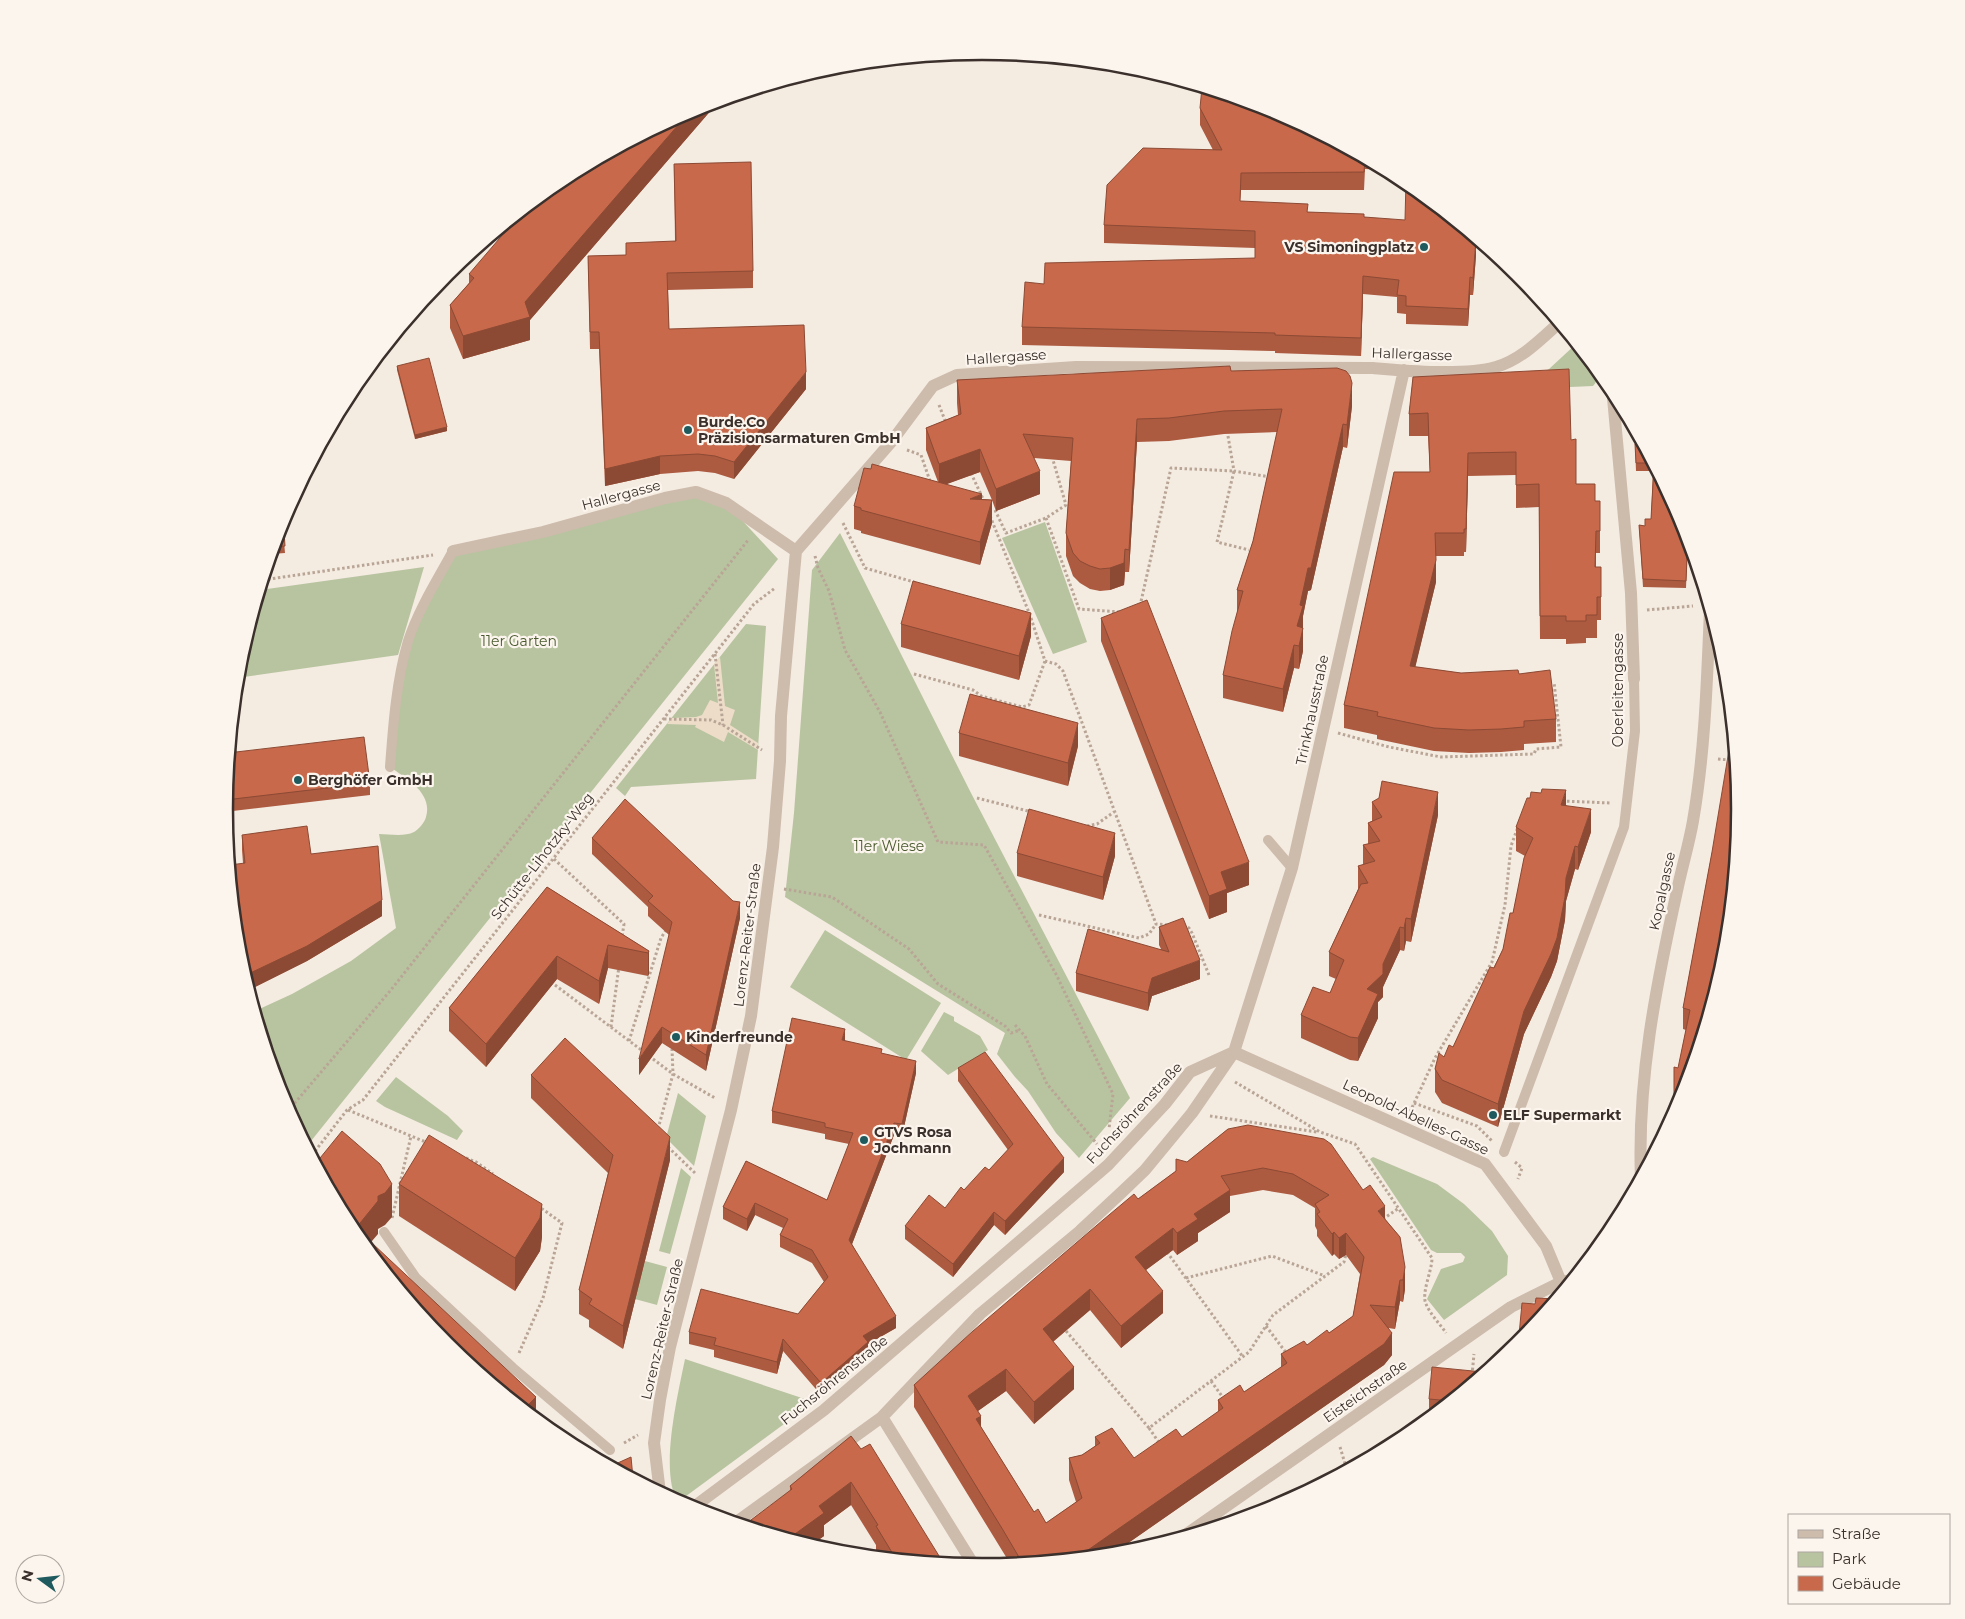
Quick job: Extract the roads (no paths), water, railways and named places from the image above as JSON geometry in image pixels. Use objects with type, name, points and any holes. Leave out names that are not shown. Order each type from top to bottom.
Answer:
[{"type":"street","name":"Hallergasse","points":[[453,551],[543,532],[665,498],[696,492],[726,502],[796,551],[892,441],[933,386],[958,375],[1076,367],[1373,368],[1468,371],[1497,366],[1526,352],[1555,326]]},
{"type":"street","name":"Trinkhausstraße","points":[[1234,1052],[1292,868],[1404,370]]},
{"type":"street","name":"Oberleitengasse","points":[[1614,405],[1632,611],[1634,679]]},
{"type":"street","name":"Lorenz-Reiter-Straße","points":[[659,1486],[654,1443],[670,1348],[731,1110],[748,1035],[769,887],[796,551]]},
{"type":"street","name":"Kopalgasse","points":[[1640,1168],[1639,1142],[1643,1079],[1656,988],[1693,822],[1702,756],[1705,612]]},
{"type":"street","points":[[741,1519],[882,1416],[980,1314],[1080,1231],[1145,1170],[1192,1113],[1234,1052]]},
{"type":"street","name":"Leopold-Abelles-Gasse","points":[[1234,1052],[1404,1126],[1485,1164],[1546,1246],[1566,1279]]},
{"type":"street","name":"Fuchsröhrenstraße","points":[[698,1503],[824,1410],[1108,1165],[1165,1104],[1190,1072],[1234,1052]]},
{"type":"street","name":"Eisteichstraße","points":[[1197,1527],[1511,1307],[1563,1283]]},
{"type":"street","points":[[882,1416],[970,1559]]},
{"type":"lane","points":[[390,768],[398,691],[409,640],[422,609],[453,551]]},
{"type":"lane","name":"Oberleitengasse","points":[[1504,1152],[1624,827],[1635,731],[1634,679]]},
{"type":"lane","points":[[1268,840],[1292,868]]},
{"type":"lane","points":[[384,1232],[416,1278],[513,1368],[610,1450]]},
{"type":"place","name":"VS Simoningplatz","points":[[1424,247]]},
{"type":"place","name":"Burde.Co Präzisionsarmaturen GmbH","points":[[688,430]]},
{"type":"place","name":"Berghöfer GmbH","points":[[298,780]]},
{"type":"place","name":"Kinderfreunde","points":[[676,1037]]},
{"type":"place","name":"ELF Supermarkt","points":[[1493,1115]]},
{"type":"place","name":"GTVS Rosa Jochmann","points":[[864,1140]]},
{"type":"park label","name":"11er Garten","points":[[519,641]]},
{"type":"park label","name":"11er Wiese","points":[[889,846]]}]
